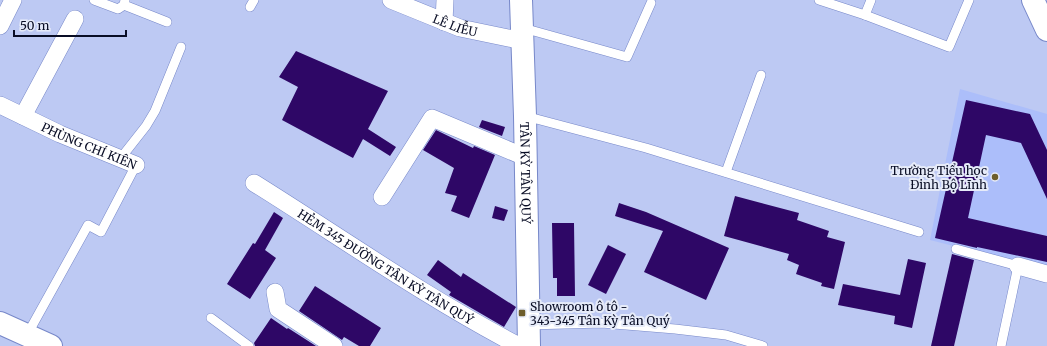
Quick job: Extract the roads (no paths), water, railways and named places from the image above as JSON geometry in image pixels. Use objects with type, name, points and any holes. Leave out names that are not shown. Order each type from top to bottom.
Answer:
[{"type":"main road","name":"TÂN KỲ TÂN QUÝ","points":[[522,0],[528,336]]},
{"type":"main road","points":[[1033,0],[1047,30]]},
{"type":"main road","points":[[0,323],[51,346]]},
{"type":"street","points":[[0,26],[13,0]]},
{"type":"street","name":"LÊ LIỄU","points":[[391,0],[460,28],[523,35]]},
{"type":"street","points":[[444,22],[445,0]]},
{"type":"street","points":[[23,116],[76,19]]},
{"type":"street","name":"PHÙNG CHÍ KIÊN","points":[[0,105],[64,136],[128,162]]},
{"type":"street","points":[[382,197],[432,118],[525,157]]},
{"type":"street","name":"HẺM 345 ĐƯỜNG TÂN KỲ TÂN QUÝ","points":[[254,183],[464,316],[519,346]]},
{"type":"street","points":[[1018,266],[1047,274]]},
{"type":"street","points":[[275,292],[278,309],[334,346]]},
{"type":"lane","points":[[94,0],[118,8],[125,2],[167,22]]},
{"type":"lane","points":[[819,0],[865,15],[949,47],[969,0]]},
{"type":"lane","points":[[865,15],[871,0]]},
{"type":"lane","points":[[523,35],[627,57],[652,3]]},
{"type":"lane","points":[[128,162],[155,111],[182,47]]},
{"type":"lane","points":[[726,172],[761,75]]},
{"type":"lane","points":[[525,116],[646,148],[919,232]]},
{"type":"lane","name":"PHÙNG CHÍ KIÊN","points":[[27,335],[88,225],[101,232],[128,162]]},
{"type":"lane","points":[[956,249],[1018,266],[1001,346]]},
{"type":"lane","points":[[211,318],[249,346]]},
{"type":"lane","points":[[528,336],[602,323],[726,335],[763,346]]},
{"type":"place","name":"Trường Tiểu học Đinh Bộ Lĩnh","points":[[995,177]]},
{"type":"place","name":"Showroom ô tô - 343-345 Tân Kỳ Tân Quý","points":[[522,313]]}]
